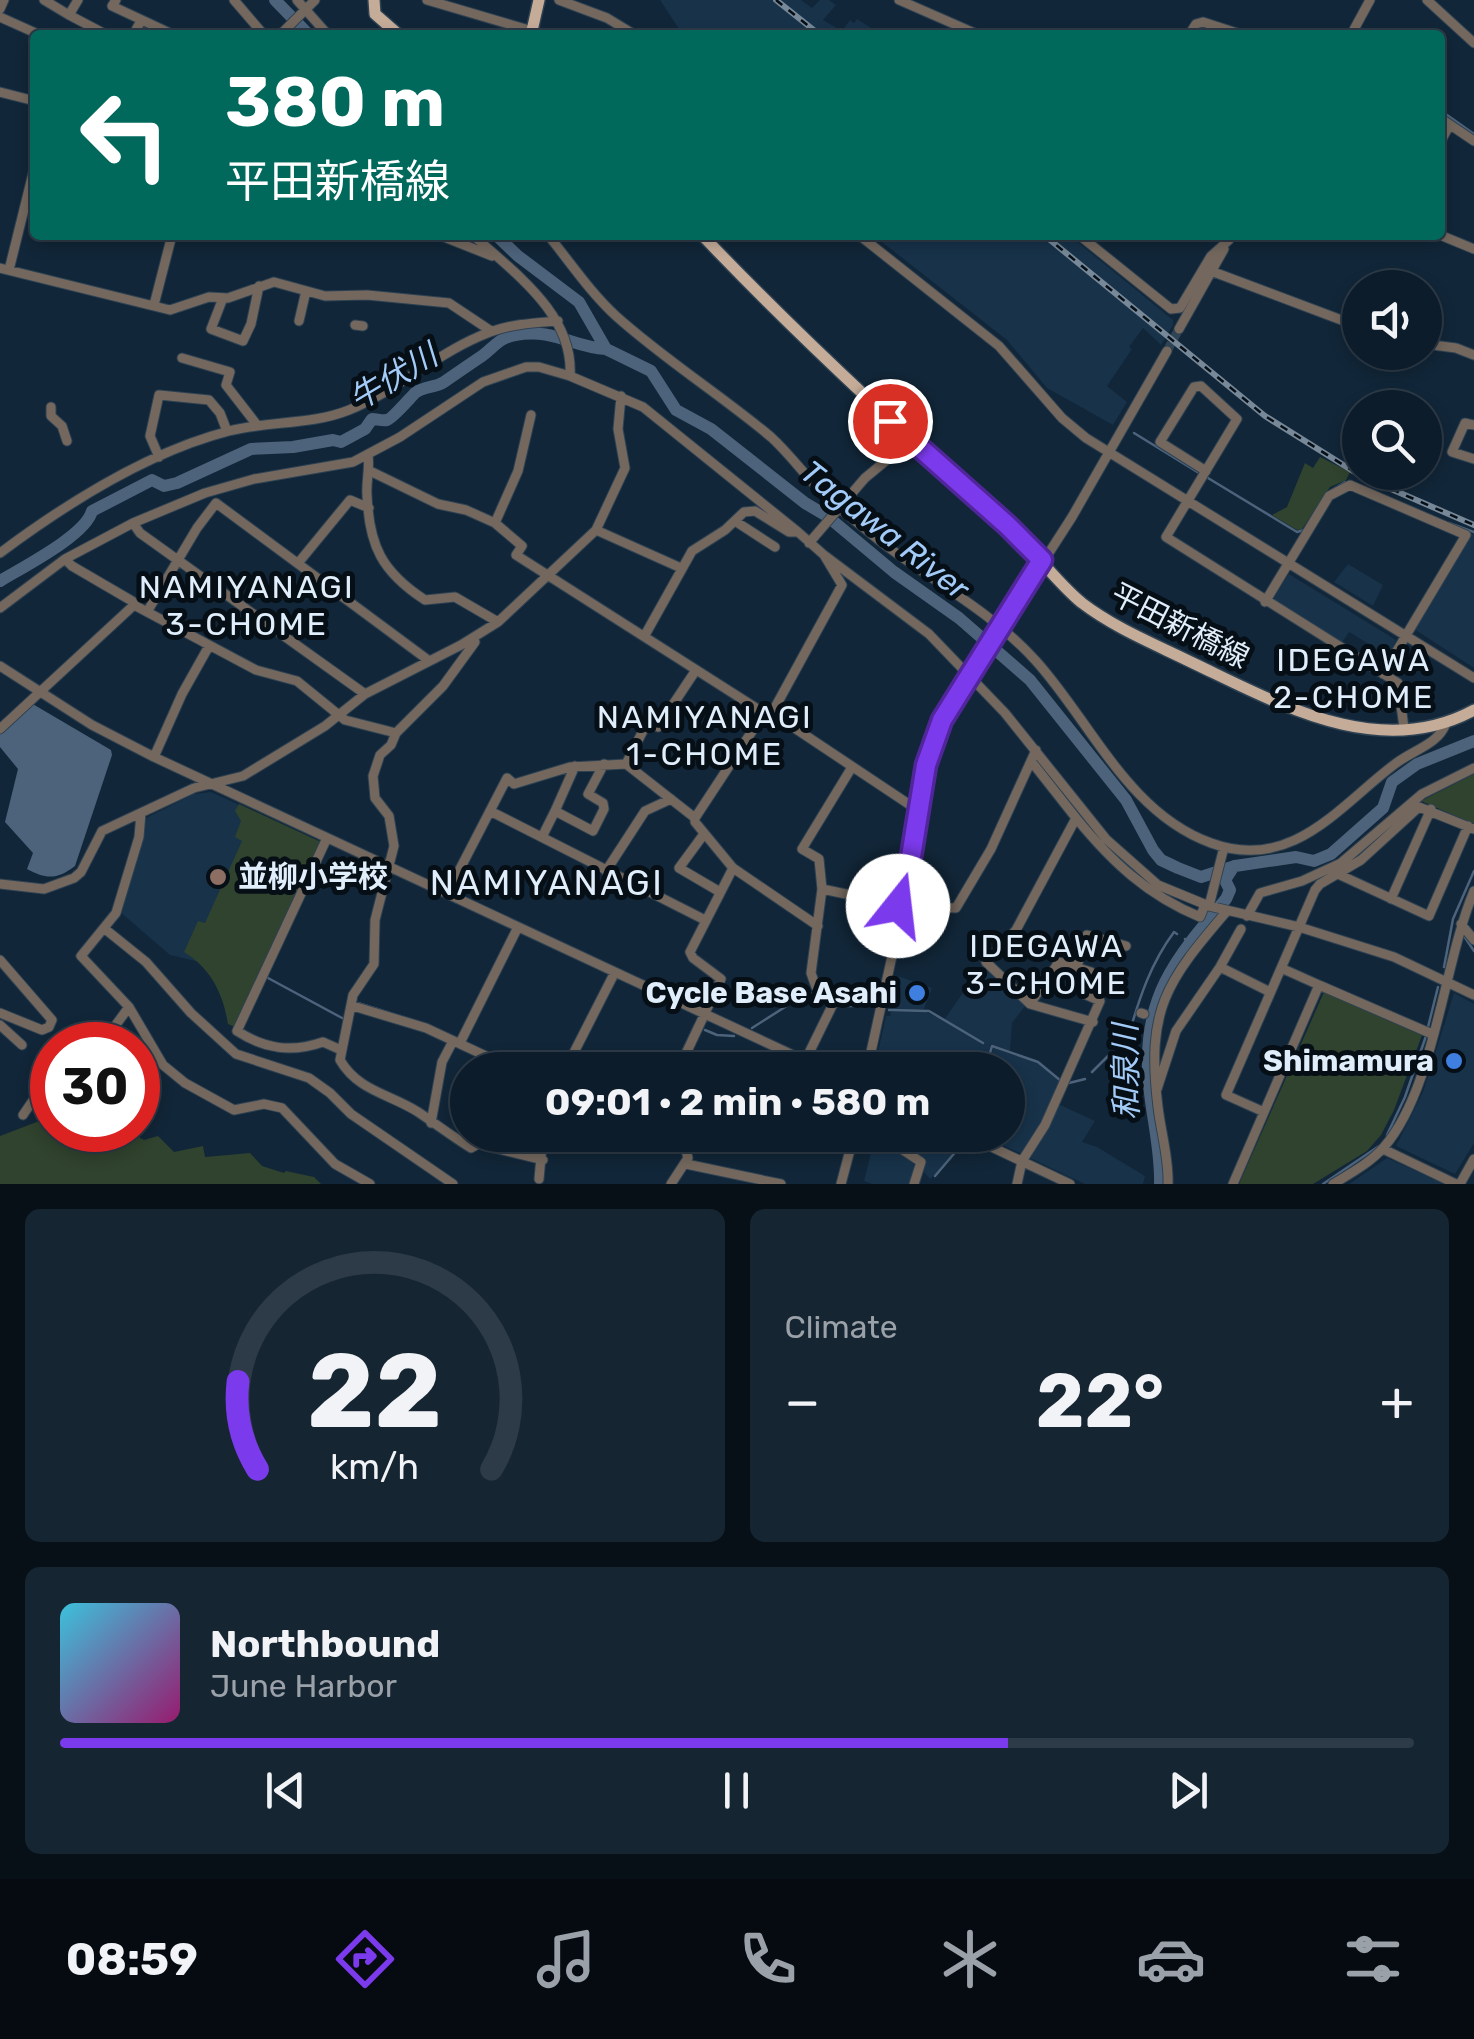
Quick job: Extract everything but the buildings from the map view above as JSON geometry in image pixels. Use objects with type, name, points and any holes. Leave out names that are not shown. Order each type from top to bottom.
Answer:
[{"type":"main road","points":[[374,0],[375,14],[393,30]]},
{"type":"main road","points":[[532,30],[539,0]]},
{"type":"main road","name":"平田新橋線","points":[[709,240],[911,440],[1007,525],[1061,584],[1110,622],[1264,697],[1344,726],[1404,728],[1446,722],[1474,710]]},
{"type":"street","points":[[0,9],[4,0]]},
{"type":"street","points":[[44,0],[98,30]]},
{"type":"street","points":[[70,15],[78,0]]},
{"type":"street","points":[[116,0],[112,6],[162,30]]},
{"type":"street","points":[[234,0],[260,30]]},
{"type":"street","points":[[297,0],[323,30]]},
{"type":"street","points":[[285,30],[316,0]]},
{"type":"street","points":[[559,0],[627,30]]},
{"type":"street","points":[[899,0],[967,30]]},
{"type":"street","points":[[1354,30],[1370,0]]},
{"type":"street","points":[[1427,0],[1474,43]]},
{"type":"street","points":[[432,1],[522,30]]},
{"type":"street","points":[[0,17],[30,30]]},
{"type":"street","points":[[135,30],[141,21]]},
{"type":"street","points":[[1192,30],[1202,22],[1227,30]]},
{"type":"street","points":[[0,92],[30,100]]},
{"type":"street","points":[[1445,122],[1474,141]]},
{"type":"street","points":[[1445,134],[1449,126]]},
{"type":"street","points":[[30,183],[4,269],[170,310],[210,296],[222,298],[274,282],[325,296],[367,295],[448,303],[492,332]]},
{"type":"street","points":[[1445,236],[1474,250]]},
{"type":"street","points":[[154,305],[171,240]]},
{"type":"street","points":[[452,240],[496,257]]},
{"type":"street","points":[[478,240],[550,309],[560,325],[570,375]]},
{"type":"street","points":[[552,240],[613,313],[770,436],[839,507],[1000,626],[1066,696],[1143,798],[1192,834],[1224,848],[1256,849],[1309,833],[1340,812],[1391,766],[1440,737],[1446,722]]},
{"type":"street","points":[[865,240],[999,346],[1062,418],[1109,454],[1474,678]]},
{"type":"street","points":[[1085,240],[1171,309],[1180,308],[1224,240]]},
{"type":"street","points":[[1179,329],[1226,240]]},
{"type":"street","points":[[1211,271],[1342,320]]},
{"type":"street","points":[[222,298],[211,329],[243,341],[259,286]]},
{"type":"street","points":[[299,321],[306,291]]},
{"type":"street","points":[[2,547],[159,456],[257,424],[332,417],[492,332],[519,324],[560,325]]},
{"type":"street","points":[[1442,346],[1474,355]]},
{"type":"street","points":[[871,1052],[933,742],[946,710],[1109,454],[1167,351]]},
{"type":"street","points":[[182,358],[230,372],[226,385],[257,424]]},
{"type":"street","points":[[0,608],[65,559],[133,523],[204,493],[254,478],[352,462],[484,382],[513,370],[539,367],[570,375],[653,413],[824,555],[929,634],[970,673],[1122,857],[1158,885],[1216,908],[1299,927],[1394,957],[1474,995]]},
{"type":"street","points":[[1206,471],[1160,442],[1194,387],[1201,386],[1237,419],[1188,502],[1166,538],[1398,683],[1404,728]]},
{"type":"street","points":[[159,456],[150,436],[160,395],[209,400],[220,413],[226,431]]},
{"type":"street","points":[[450,1135],[416,1110],[362,1085],[340,1060],[353,995],[374,964],[374,920],[395,839],[389,816],[375,798],[373,776],[380,755],[443,686],[454,666],[484,633],[596,530],[626,468],[618,429],[621,396]]},
{"type":"street","points":[[42,414],[66,439],[62,426],[50,416],[51,406]]},
{"type":"street","points":[[496,523],[518,471],[530,415]]},
{"type":"street","points":[[1474,425],[1464,422],[1452,452],[1474,459]]},
{"type":"street","points":[[810,541],[865,478],[911,440]]},
{"type":"street","points":[[368,455],[368,508],[380,561],[425,600],[456,597],[498,622]]},
{"type":"street","points":[[370,470],[438,504],[466,510],[496,523],[522,546],[516,555],[548,577],[919,810]]},
{"type":"street","points":[[1265,602],[1330,496],[1350,485],[1466,535],[1384,674]]},
{"type":"street","points":[[298,562],[350,500],[368,508]]},
{"type":"street","points":[[147,612],[216,503],[428,660]]},
{"type":"street","points":[[645,635],[692,551],[749,510],[789,532],[798,532]]},
{"type":"street","points":[[735,522],[775,547]]},
{"type":"street","points":[[133,523],[140,533],[365,694]]},
{"type":"street","points":[[596,530],[681,568]]},
{"type":"street","points":[[695,818],[768,713],[842,585],[824,555]]},
{"type":"street","points":[[65,559],[134,605],[209,646],[256,670],[297,681],[339,714],[362,726],[396,734]]},
{"type":"street","points":[[0,729],[134,605]]},
{"type":"street","points":[[0,884],[44,889],[74,878],[102,831],[194,788],[243,776],[325,726],[365,694],[484,633]]},
{"type":"street","points":[[154,757],[209,646]]},
{"type":"street","points":[[0,667],[154,757],[786,1052]]},
{"type":"street","points":[[626,764],[648,721],[658,727],[696,670]]},
{"type":"street","points":[[822,889],[903,906],[956,908],[990,849],[1036,750]]},
{"type":"street","points":[[1031,760],[1112,861],[1154,894],[1200,917],[1216,908]]},
{"type":"street","points":[[554,811],[594,831],[604,809],[603,802],[588,794],[604,764]]},
{"type":"street","points":[[446,894],[507,778],[510,783],[526,782],[575,766],[626,764],[695,818],[732,868],[818,926]]},
{"type":"street","points":[[542,837],[575,766]]},
{"type":"street","points":[[809,1052],[834,1002],[816,987],[811,974],[822,889],[819,858],[802,849],[852,767]]},
{"type":"street","points":[[1247,916],[1260,893],[1302,881],[1341,863],[1422,794],[1474,768]]},
{"type":"street","points":[[606,870],[645,811],[671,799]]},
{"type":"street","points":[[1264,1112],[1226,1095],[1315,890],[1383,842],[1419,807],[1471,827],[1429,916],[1340,875]]},
{"type":"street","points":[[1392,898],[1431,809]]},
{"type":"street","points":[[490,811],[705,920]]},
{"type":"street","points":[[141,813],[142,824],[116,912],[81,956],[129,1007],[163,1065],[184,1082],[234,1110],[264,1104],[282,1108],[336,1164],[370,1184]]},
{"type":"street","points":[[1076,818],[1016,930],[986,962],[1030,1004],[1092,1022]]},
{"type":"street","points":[[704,834],[679,868],[720,892]]},
{"type":"street","points":[[327,838],[237,1032],[258,1044],[284,1049],[301,1050],[323,1042],[342,1050]]},
{"type":"street","points":[[1168,1184],[1157,1090],[1156,1037],[1163,1002],[1216,908],[1213,892],[1224,848]]},
{"type":"street","points":[[687,1052],[721,979],[690,952],[732,868]]},
{"type":"street","points":[[1334,1184],[1382,1149],[1393,1136],[1416,1087],[1474,891]]},
{"type":"street","points":[[431,1123],[442,1062],[518,926]]},
{"type":"street","points":[[1460,928],[1474,940]]},
{"type":"street","points":[[105,929],[146,962],[236,1054],[309,1078],[330,1092],[351,1114],[453,1184]]},
{"type":"street","points":[[1077,966],[1087,935],[1126,946]]},
{"type":"street","points":[[1157,1090],[1176,1030],[1241,936]]},
{"type":"street","points":[[0,960],[52,1020],[42,1030],[0,1013]]},
{"type":"street","points":[[1017,1184],[1022,1161],[1045,1125],[1102,998],[1084,994],[1090,972],[1059,962],[1030,1004]]},
{"type":"street","points":[[1220,967],[1270,992]]},
{"type":"street","points":[[1281,968],[1432,1034]]},
{"type":"street","points":[[574,1052],[616,972]]},
{"type":"street","points":[[1233,1184],[1320,986]]},
{"type":"street","points":[[353,1006],[426,1028],[477,1052]]},
{"type":"street","points":[[118,1022],[129,1007]]},
{"type":"street","points":[[0,1025],[22,1045]]},
{"type":"street","points":[[23,1116],[30,1105]]},
{"type":"street","points":[[1382,1149],[1458,1184],[1474,1159]]},
{"type":"street","points":[[509,1152],[543,1160]]},
{"type":"street","points":[[539,1179],[543,1152]]},
{"type":"street","points":[[671,1184],[686,1164],[687,1152]]},
{"type":"street","points":[[842,1184],[850,1152]]},
{"type":"street","points":[[906,1152],[922,1162],[914,1184]]},
{"type":"street","points":[[1003,1152],[1070,1184]]},
{"type":"street","points":[[686,1164],[781,1184]]},
{"type":"shaded area","points":[[660,0],[801,0],[812,8],[820,0],[829,0],[836,5],[823,20],[840,30],[680,30]]},
{"type":"shaded area","points":[[857,19],[874,30],[843,30],[850,20],[854,23]]},
{"type":"shaded area","points":[[879,240],[1075,240],[1173,320],[1161,345],[1143,328],[1129,347],[1132,349],[1107,386],[1127,402],[1113,425],[1047,388],[1007,340]]},
{"type":"shaded area","points":[[1471,533],[1474,534],[1474,668],[1414,629]]},
{"type":"shaded area","points":[[1348,564],[1383,585],[1373,606],[1334,582]]},
{"type":"shaded area","points":[[1289,574],[1396,640],[1390,657],[1349,632],[1341,644],[1273,603],[1272,598]]},
{"type":"shaded area","points":[[31,703],[111,750],[112,755],[75,866],[52,876],[27,869],[33,853],[5,822],[18,769],[0,747],[0,733]]},
{"type":"shaded area","name":"並柳小学校","points":[[211,792],[323,843],[228,1024],[224,1003],[200,962],[170,955],[120,912],[146,818],[194,794]]},
{"type":"shaded area","points":[[984,962],[1026,1005],[1012,1023],[1010,1051],[991,1044],[989,1052],[878,1052],[886,1016],[891,1012],[923,1011],[944,1020]]},
{"type":"shaded area","points":[[895,975],[932,988],[924,1009],[888,1008]]},
{"type":"shaded area","points":[[1454,993],[1474,1004],[1474,1143],[1455,1174],[1396,1146],[1423,1092]]},
{"type":"shaded area","points":[[1025,1059],[1038,1063],[1061,1083],[1042,1127],[1025,1150]]},
{"type":"shaded area","points":[[1058,1104],[1095,1121],[1082,1142],[1145,1176],[1143,1184],[1085,1184],[1028,1157]]},
{"type":"shaded area","points":[[868,1152],[902,1152],[919,1163],[912,1184],[864,1181],[871,1153]]},
{"type":"shaded area","points":[[907,1152],[955,1152],[951,1159],[930,1179]]},
{"type":"shaded area","points":[[1387,1158],[1444,1184],[1349,1184]]},
{"type":"green space","points":[[1320,457],[1342,468],[1342,482],[1330,487],[1302,529],[1297,530],[1272,515],[1287,507],[1305,463],[1313,468]]},
{"type":"green space","points":[[1474,774],[1474,824],[1421,801]]},
{"type":"green space","points":[[239,804],[323,843],[235,1027],[228,1024],[219,992],[208,974],[184,952],[198,921],[205,923],[242,841],[235,837],[241,821],[235,811]]},
{"type":"green space","points":[[1324,992],[1422,1035],[1394,1110],[1367,1151],[1313,1184],[1239,1184]]},
{"type":"green space","points":[[30,1125],[30,1152],[160,1152],[160,1138],[174,1152],[203,1146],[205,1157],[250,1153],[262,1166],[314,1177],[321,1184],[0,1184],[0,1136]]},
{"type":"waterway","name":"Tagawa River","points":[[275,0],[304,30]]},
{"type":"waterway","points":[[1445,114],[1474,134]]},
{"type":"waterway","name":"Tagawa River","points":[[501,240],[579,302],[606,349],[651,371],[676,410],[711,429],[827,516],[894,572],[959,618],[1030,680],[1126,800],[1161,860],[1201,877],[1235,866],[1296,857],[1314,861],[1331,854],[1383,808],[1392,782],[1417,764],[1474,741]]},
{"type":"waterway","name":"牛伏川","points":[[0,581],[66,540],[92,511],[152,480],[164,486],[177,483],[251,449],[341,442],[365,429],[372,419],[389,419],[415,393],[444,382],[509,336],[541,334],[606,349]]},
{"type":"waterway","points":[[1134,433],[1199,473]]},
{"type":"waterway","points":[[1208,478],[1297,532],[1304,530]]},
{"type":"waterway","points":[[1327,493],[1342,484]]},
{"type":"waterway","points":[[1449,523],[1474,532]]},
{"type":"waterway","name":"和泉川","points":[[1160,1184],[1149,1084],[1150,1028],[1165,982],[1226,899],[1230,890],[1225,880],[1234,866]]},
{"type":"waterway","points":[[1444,967],[1453,919],[1474,871]]},
{"type":"waterway","points":[[1129,1034],[1153,968],[1174,932],[1177,934]]},
{"type":"waterway","points":[[1464,936],[1474,951]]},
{"type":"waterway","name":"和泉川","points":[[1185,939],[1189,943]]},
{"type":"waterway","points":[[268,978],[344,1019]]},
{"type":"waterway","points":[[1428,1027],[1438,987]]},
{"type":"waterway","points":[[752,1028],[807,993],[817,994],[829,1004]]},
{"type":"waterway","points":[[358,1003],[390,1013]]},
{"type":"waterway","points":[[837,1006],[872,1006]]},
{"type":"waterway","points":[[889,1010],[929,1011],[983,1043]]},
{"type":"waterway","points":[[683,1050],[695,1025]]},
{"type":"waterway","points":[[705,1030],[734,1036]]},
{"type":"waterway","points":[[1387,1135],[1426,1036]]},
{"type":"waterway","points":[[1092,1072],[1127,1037]]},
{"type":"waterway","points":[[990,1052],[992,1046],[1009,1052]]},
{"type":"waterway","points":[[1025,1057],[1038,1062],[1061,1081]]},
{"type":"waterway","points":[[1069,1083],[1085,1079]]},
{"type":"waterway","points":[[1323,1184],[1379,1146]]},
{"type":"waterway","points":[[935,1176],[955,1152]]},
{"type":"tunnel","points":[[1167,351],[1179,329]]},
{"type":"railway","points":[[776,0],[814,30]]},
{"type":"railway","points":[[1050,240],[1265,416],[1361,476],[1474,525]]},
{"type":"place","name":"並柳小学校","points":[[218,877]]},
{"type":"place","name":"Cycle Base Asahi","points":[[917,993]]},
{"type":"place","name":"Shimamura","points":[[1454,1061]]},
{"type":"district","name":"NAMIYANAGI 3-CHOME","points":[[247,606]]},
{"type":"district","name":"IDEGAWA 2-CHOME","points":[[1354,678]]},
{"type":"district","name":"NAMIYANAGI 1-CHOME","points":[[705,736]]},
{"type":"district","name":"NAMIYANAGI","points":[[547,883]]},
{"type":"district","name":"IDEGAWA 3-CHOME","points":[[1047,964]]},
{"type":"route","points":[[890,421],[1042,560],[942,720],[926,765],[903,906],[898,906]]}]
